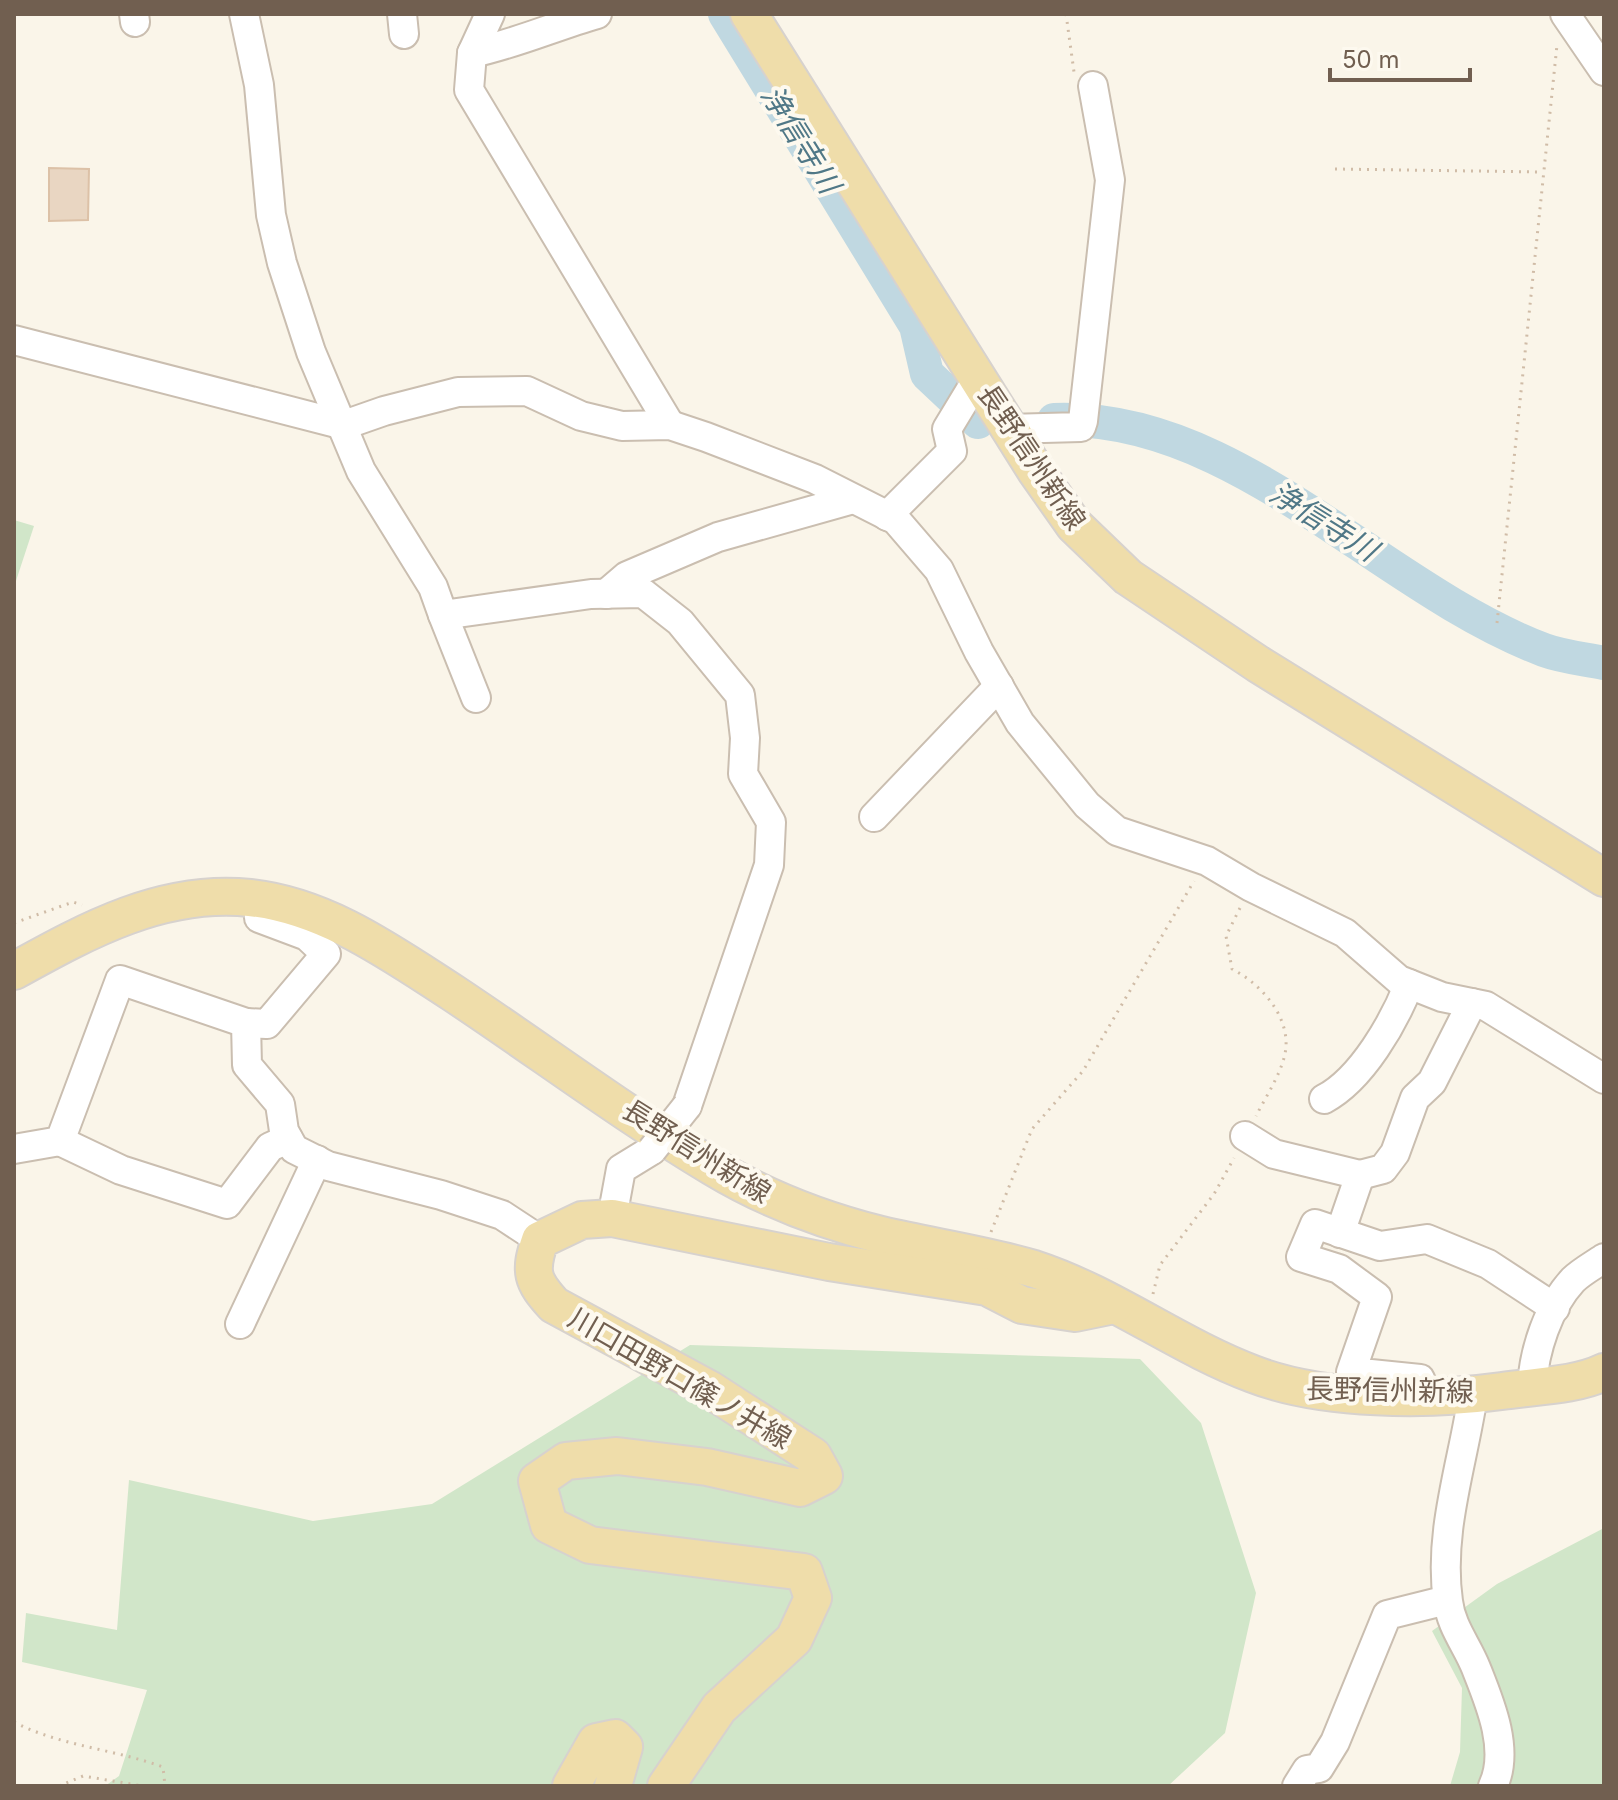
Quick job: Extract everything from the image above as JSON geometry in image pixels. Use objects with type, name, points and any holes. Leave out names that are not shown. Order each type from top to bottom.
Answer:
[{"type":"main road","name":"長野信州新線","points":[[749,14],[976,387],[1010,429],[1074,525],[1128,577],[1258,664],[1604,878]]},
{"type":"main road","name":"長野信州新線","points":[[14,971],[118,916],[199,898],[259,900],[306,910],[379,945],[708,1164],[769,1197],[834,1222],[1032,1269],[1114,1305],[1250,1373],[1300,1390],[1427,1395],[1473,1395],[1602,1374]]},
{"type":"main road","points":[[540,1240],[582,1220],[612,1218],[829,1262],[987,1287],[1022,1305],[1075,1313],[1114,1305]]},
{"type":"main road","name":"川口田野口篠ノ井線","points":[[540,1240],[533,1258],[534,1283],[554,1305],[709,1389],[813,1456],[824,1476],[800,1488],[707,1467],[617,1456],[566,1461],[537,1481],[549,1525],[590,1545],[804,1572],[813,1598],[794,1639],[719,1708],[666,1786]]},
{"type":"main road","points":[[571,1786],[596,1742],[615,1738],[624,1747],[613,1786]]},
{"type":"street","points":[[244,14],[259,85],[271,215],[282,263],[311,352],[361,471],[433,587],[476,698]]},
{"type":"street","points":[[490,14],[472,53],[469,90],[670,425]]},
{"type":"street","points":[[472,53],[507,45],[597,14]]},
{"type":"street","points":[[1569,18],[1604,71]]},
{"type":"street","points":[[1010,429],[1081,427],[1110,180],[1093,86]]},
{"type":"street","points":[[14,340],[344,425],[458,392],[527,391],[581,416],[622,426],[670,425],[762,457],[853,499],[896,520],[939,570],[1020,723],[1087,805],[1117,831],[1207,861],[1251,887],[1345,933],[1399,980],[1442,997],[1486,1006],[1604,1079]]},
{"type":"street","points":[[887,516],[952,451],[947,429],[950,421],[976,387]]},
{"type":"street","points":[[606,594],[627,576],[718,537],[853,499]]},
{"type":"street","points":[[443,615],[606,594],[643,593],[680,622],[740,695],[745,738],[743,774],[771,822],[769,865],[687,1106],[652,1150],[621,1169],[612,1218]]},
{"type":"street","points":[[874,817],[999,686]]},
{"type":"street","points":[[60,1141],[120,980],[246,1023],[267,1024],[326,954],[307,936],[259,918],[259,900]]},
{"type":"street","points":[[1324,1099],[1338,1091],[1373,1049],[1396,1017],[1409,984]]},
{"type":"street","points":[[1245,1136],[1274,1154],[1360,1175],[1383,1169],[1395,1153],[1415,1098],[1432,1082],[1472,1003]]},
{"type":"street","points":[[246,1023],[247,1065],[280,1104],[288,1139],[294,1149],[317,1160],[502,1215],[540,1240]]},
{"type":"street","points":[[14,1149],[60,1141],[121,1170],[227,1204],[270,1147],[288,1139]]},
{"type":"street","points":[[240,1324],[317,1160]]},
{"type":"street","points":[[1340,1233],[1360,1175]]},
{"type":"street","points":[[1427,1395],[1420,1379],[1351,1372],[1377,1297],[1339,1269],[1301,1257],[1315,1224],[1380,1246],[1427,1239],[1488,1264],[1555,1308]]},
{"type":"street","points":[[1532,1386],[1534,1357],[1555,1308],[1573,1280],[1604,1258]]},
{"type":"street","points":[[1473,1395],[1449,1515],[1447,1600],[1453,1625],[1476,1667],[1496,1724],[1499,1765],[1493,1786]]},
{"type":"street","points":[[1297,1786],[1307,1770],[1319,1768],[1335,1742],[1387,1615],[1447,1600]]},
{"type":"path","points":[[1066,14],[1072,71],[1093,86]]},
{"type":"path","points":[[1497,623],[1554,50],[1569,18]]},
{"type":"path","points":[[1335,169],[1542,172]]},
{"type":"path","points":[[988,1239],[1032,1129],[1083,1071],[1207,861]]},
{"type":"path","points":[[1146,1321],[1160,1265],[1214,1194],[1245,1136],[1286,1046],[1278,1015],[1263,990],[1232,969],[1226,936],[1251,887]]},
{"type":"path","points":[[14,1722],[38,1735],[134,1756],[163,1767],[165,1786]]},
{"type":"path","points":[[59,1786],[83,1776],[143,1786]]},
{"type":"green space","points":[[14,520],[34,526],[14,587]]},
{"type":"green space","points":[[690,1345],[1140,1359],[1201,1423],[1256,1593],[1225,1733],[1168,1786],[105,1786],[119,1776],[147,1690],[22,1662],[26,1613],[117,1630],[129,1480],[313,1521],[432,1504]]},
{"type":"green space","points":[[1604,1528],[1604,1786],[1450,1786],[1460,1752],[1462,1688],[1432,1631],[1497,1584]]},
{"type":"building","points":[[49,168],[89,169],[88,220],[49,221]]},
{"type":"waterway","name":"浄信寺川","points":[[725,14],[916,326],[927,374],[978,422]]},
{"type":"waterway","name":"浄信寺川","points":[[1054,420],[1121,425],[1184,444],[1246,473],[1483,622],[1544,650],[1604,663]]}]
